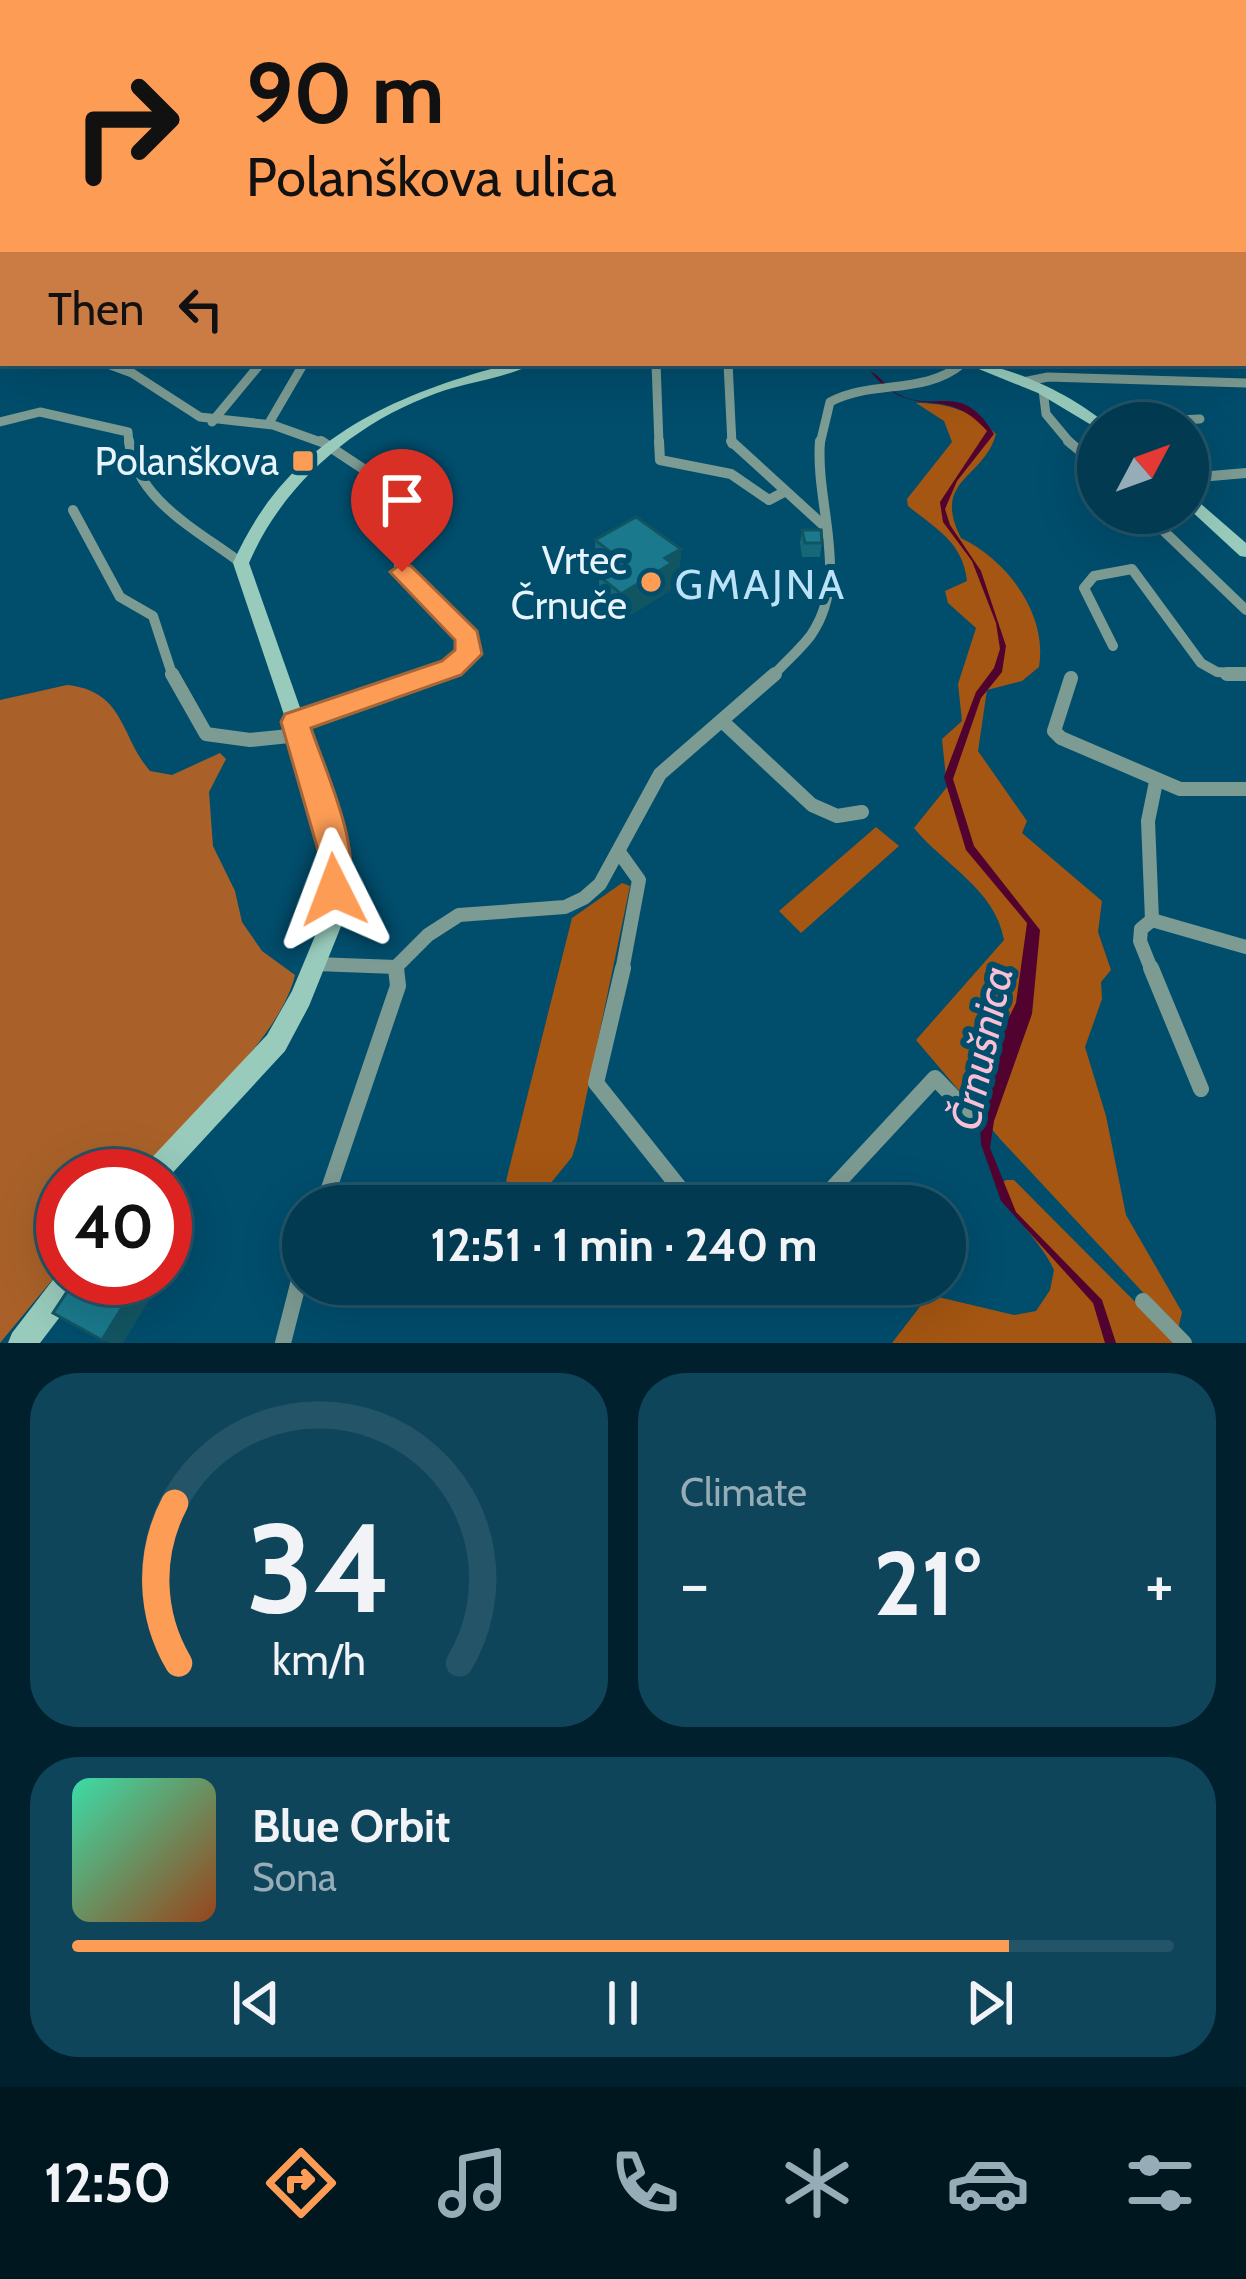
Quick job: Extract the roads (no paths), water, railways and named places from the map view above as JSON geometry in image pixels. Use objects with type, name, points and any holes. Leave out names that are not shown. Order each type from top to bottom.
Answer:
[{"type":"street","points":[[73,510],[120,597],[153,616],[172,675],[206,734],[250,740],[297,728],[452,668],[463,661],[470,645],[399,565],[420,527],[418,520],[352,457],[269,423],[212,422],[172,402],[144,376],[114,366]]},
{"type":"street","points":[[212,422],[259,366]]},
{"type":"street","points":[[269,423],[302,366]]},
{"type":"street","points":[[241,562],[265,514],[328,446],[363,420],[418,393],[517,366]]},
{"type":"street","points":[[656,366],[661,460],[730,474],[769,500],[784,492]]},
{"type":"street","points":[[729,366],[733,384],[727,429],[731,443],[823,525]]},
{"type":"street","points":[[315,964],[396,967],[428,935],[459,915],[473,910],[565,907],[600,884],[660,774],[812,634],[826,601],[833,561],[823,525],[818,464],[824,414],[840,395],[925,386],[962,366]]},
{"type":"street","points":[[976,366],[1023,382],[1077,411]]},
{"type":"street","points":[[1023,382],[1048,377],[1246,383]]},
{"type":"street","points":[[1042,391],[1040,402],[1049,421],[1077,447]]},
{"type":"street","points":[[0,422],[40,412],[128,431],[128,447],[164,509],[241,562],[336,857],[331,924],[275,1043],[177,1149]]},
{"type":"street","points":[[1209,476],[1246,473]]},
{"type":"street","points":[[1209,519],[1246,552]]},
{"type":"street","points":[[1167,534],[1246,610]]},
{"type":"street","points":[[1113,646],[1084,588],[1094,576],[1132,569],[1166,610],[1192,657],[1219,673],[1246,674]]},
{"type":"street","points":[[1071,678],[1054,731],[1156,782],[1180,789],[1246,789]]},
{"type":"street","points":[[722,721],[812,805],[837,816],[862,812]]},
{"type":"street","points":[[1152,920],[1148,821],[1156,782]]},
{"type":"street","points":[[619,852],[639,880],[615,1012],[596,1083],[677,1185]]},
{"type":"street","points":[[1152,920],[1246,947]]},
{"type":"street","points":[[1152,920],[1142,929],[1140,940],[1202,1089]]},
{"type":"street","points":[[330,1185],[398,986],[396,967]]},
{"type":"street","points":[[836,1185],[935,1078],[976,1120]]},
{"type":"street","points":[[1143,1301],[1184,1343]]},
{"type":"street","points":[[28,1341],[53,1305]]},
{"type":"street","points":[[283,1343],[293,1305]]},
{"type":"waterway","name":"Črnušnica","points":[[894,0],[923,0]]},
{"type":"place","name":"Polanškova","points":[[303,461]]},
{"type":"place","name":"Vrtec Črnuče","points":[[651,582]]},
{"type":"district","name":"GMAJNA","points":[[761,584]]}]
